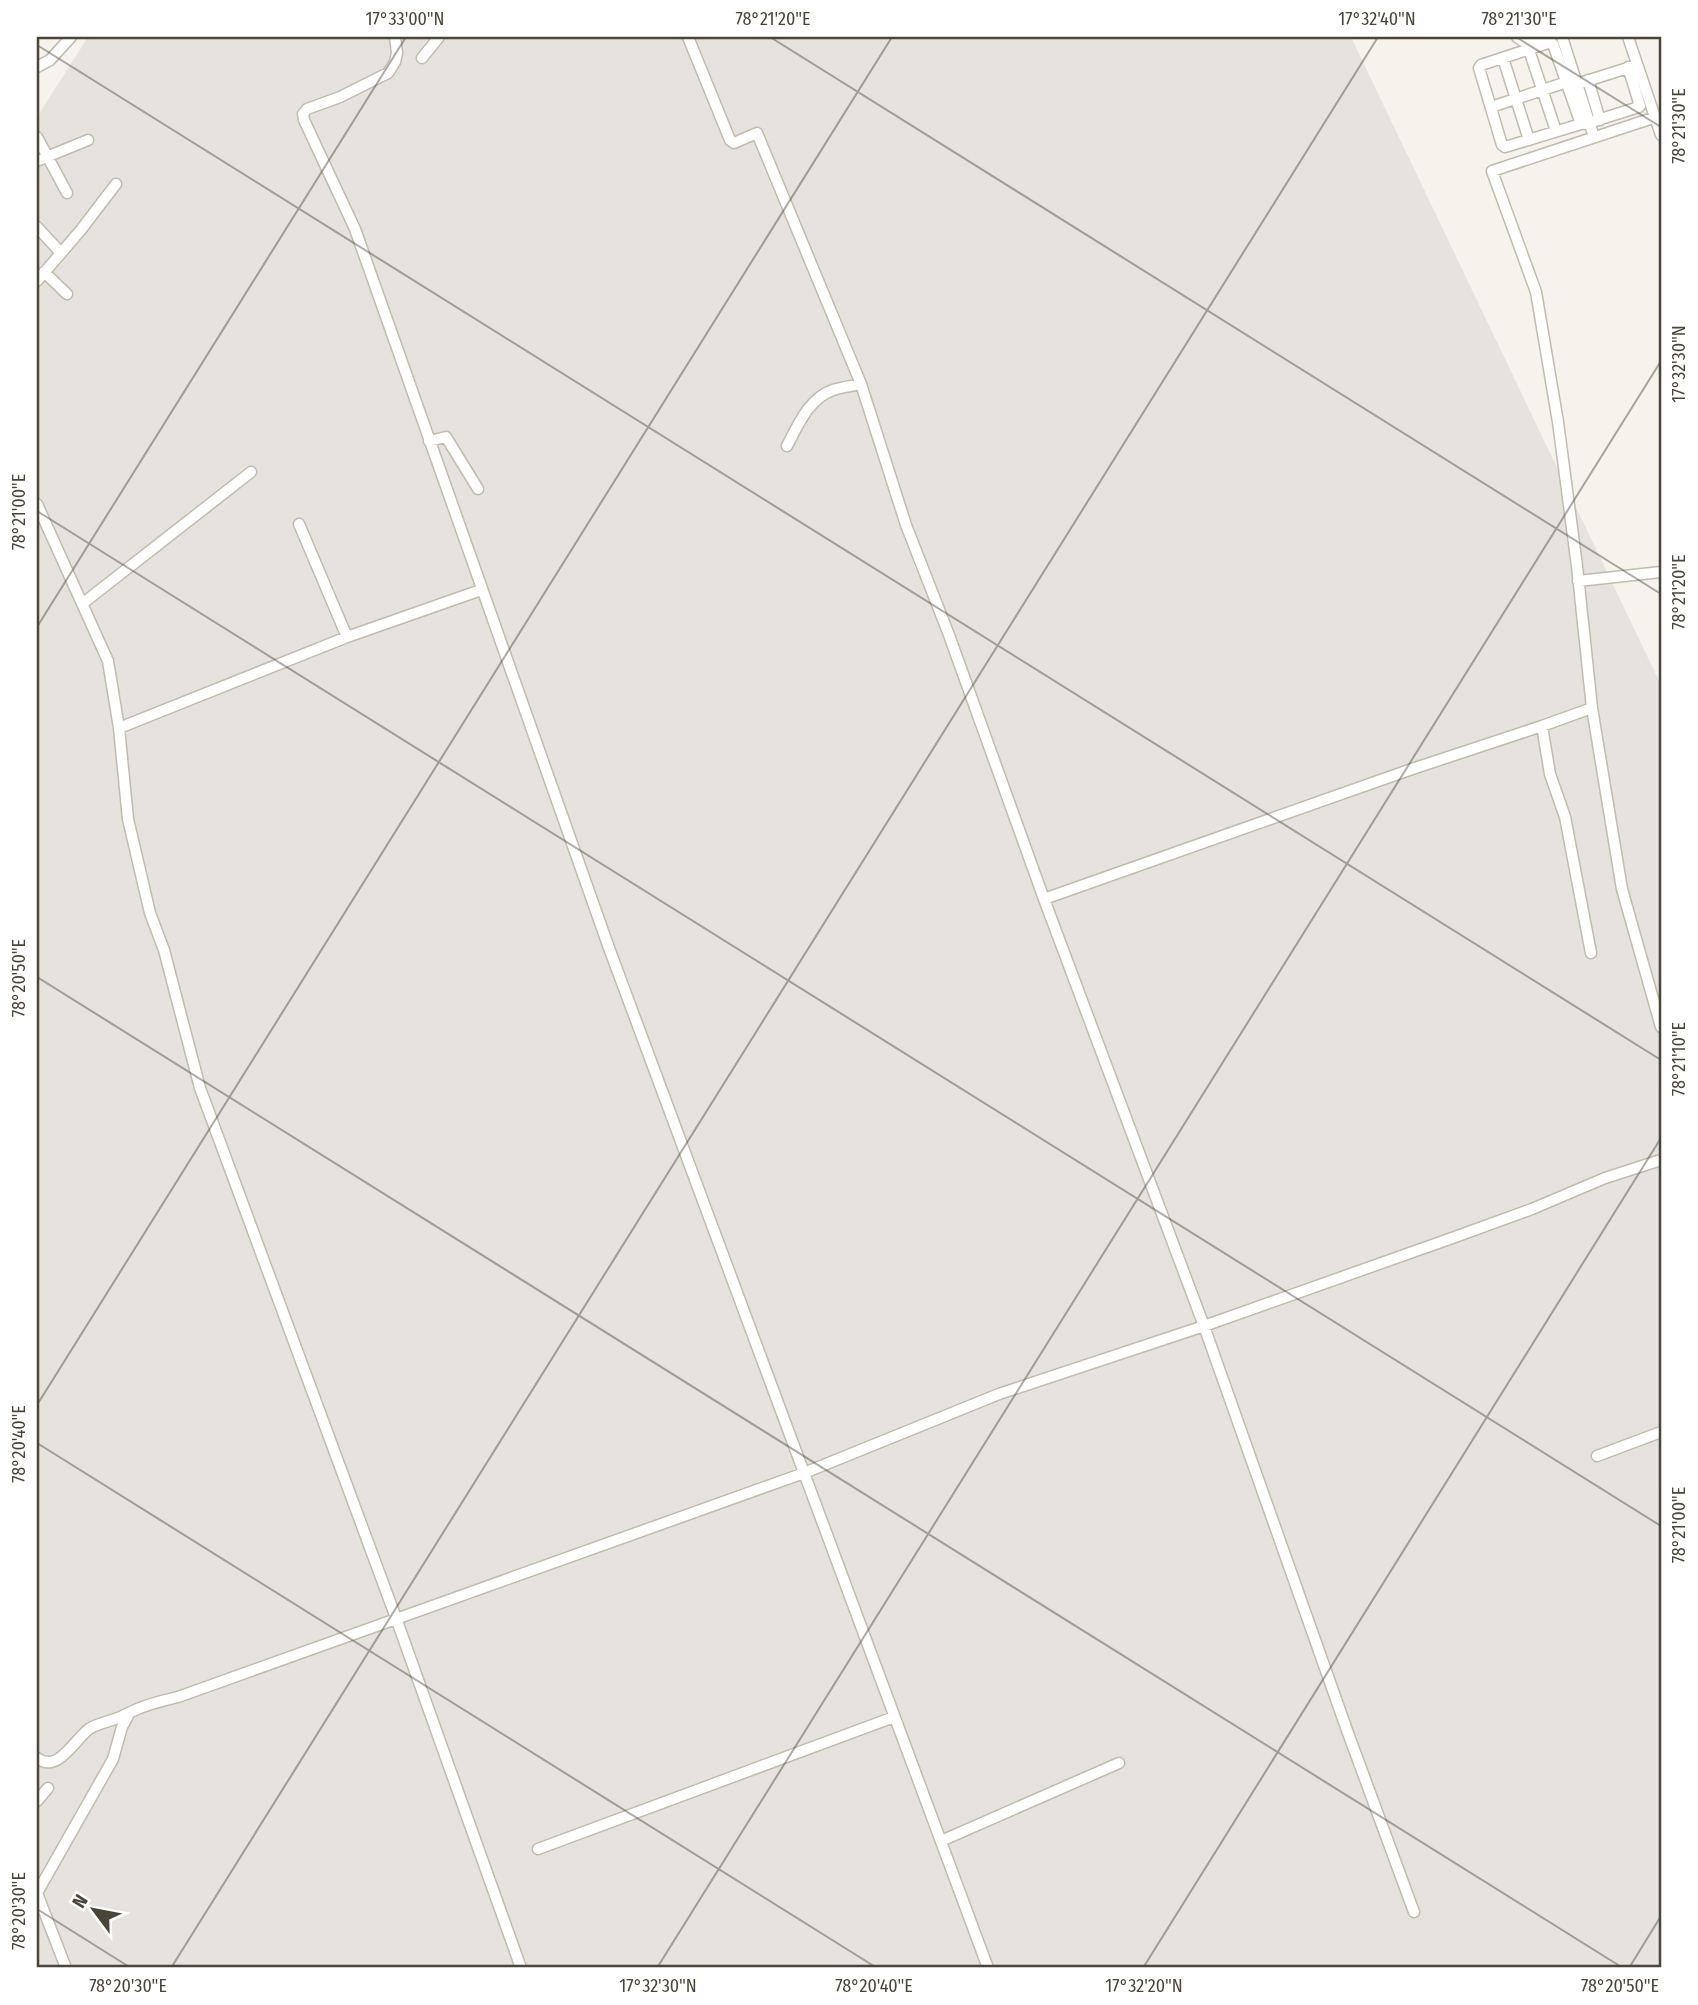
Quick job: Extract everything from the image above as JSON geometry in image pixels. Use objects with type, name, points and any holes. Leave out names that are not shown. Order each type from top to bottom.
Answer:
[{"type":"street","points":[[395,37],[397,53],[395,62],[387,73],[340,97],[307,109],[303,114],[304,120],[355,229],[609,948],[988,1968]]},
{"type":"street","points":[[422,58],[439,37]]},
{"type":"street","points":[[688,37],[730,140],[738,142],[757,133],[861,384],[906,525],[1204,1326],[1414,1912]]},
{"type":"street","points":[[1517,37],[1523,41],[1543,37]]},
{"type":"street","points":[[1562,37],[1594,137]]},
{"type":"street","points":[[1576,81],[1551,42],[1479,68],[1502,145],[1505,147],[1640,106],[1628,37]]},
{"type":"street","points":[[37,67],[50,60],[67,38]]},
{"type":"street","points":[[1529,50],[1556,131]]},
{"type":"street","points":[[1503,58],[1529,140]]},
{"type":"street","points":[[1491,107],[1542,90],[1633,66]]},
{"type":"street","points":[[1633,66],[1656,117],[1661,135]]},
{"type":"street","points":[[1656,117],[1492,171],[1536,292],[1556,408],[1591,708],[1622,889],[1661,1027]]},
{"type":"street","points":[[37,138],[41,159],[67,193]]},
{"type":"street","points":[[41,159],[88,140]]},
{"type":"street","points":[[67,294],[41,277],[116,184]]},
{"type":"street","points":[[37,227],[61,253]]},
{"type":"street","points":[[787,446],[806,411],[816,399],[831,390],[861,384]]},
{"type":"street","points":[[429,441],[446,437],[478,489]]},
{"type":"street","points":[[82,604],[251,472]]},
{"type":"street","points":[[37,505],[108,661],[119,728],[128,820],[150,913],[164,950],[200,1087],[396,1618],[521,1968]]},
{"type":"street","points":[[299,524],[347,637]]},
{"type":"street","points":[[1578,581],[1661,572]]},
{"type":"street","points":[[119,728],[347,637],[481,590]]},
{"type":"street","points":[[1044,899],[1591,708]]},
{"type":"street","points":[[1542,726],[1550,774],[1565,817],[1591,953]]},
{"type":"street","points":[[37,1758],[48,1763],[57,1761],[91,1728],[142,1707],[178,1697],[804,1473],[999,1394],[1204,1326],[1532,1209],[1605,1178],[1661,1160]]},
{"type":"street","points":[[1597,1456],[1661,1432]]},
{"type":"street","points":[[61,1967],[37,1893],[113,1759],[122,1727],[129,1714]]},
{"type":"street","points":[[538,1849],[894,1717]]},
{"type":"street","points":[[941,1841],[1119,1763]]},
{"type":"street","points":[[37,1801],[48,1788]]},
{"type":"shaded area","points":[[88,37],[1351,37],[1661,685],[1661,1968],[37,1968],[37,117]]}]
